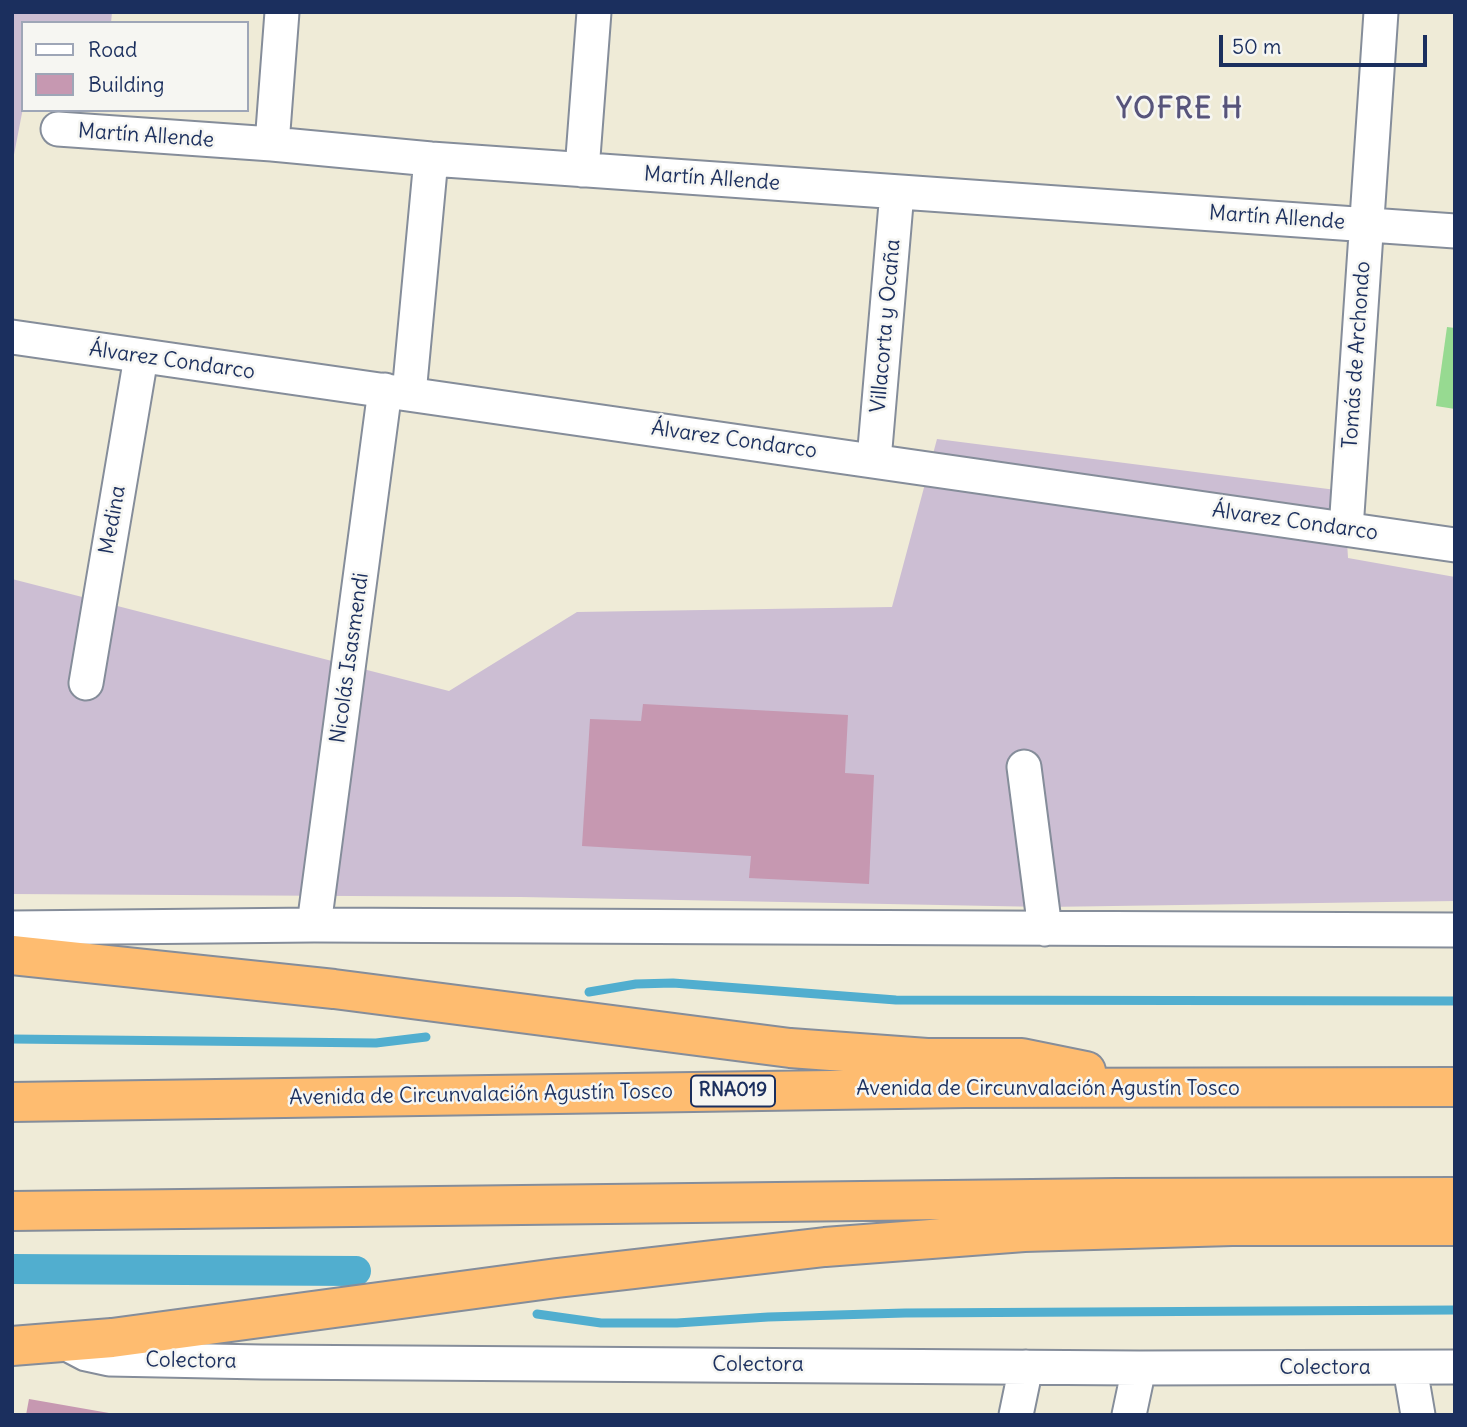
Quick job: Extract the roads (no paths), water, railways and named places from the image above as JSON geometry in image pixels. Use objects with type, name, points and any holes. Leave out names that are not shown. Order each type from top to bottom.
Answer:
[{"type":"highway","points":[[12,955],[334,989],[790,1048],[927,1058],[1022,1058],[1167,1087]]},
{"type":"highway","name":"Avenida de Circunvalación Agustín Tosco","points":[[12,1102],[1167,1087],[1455,1087]]},
{"type":"highway","points":[[12,1211],[1117,1198],[1455,1197]]},
{"type":"highway","points":[[12,1346],[65,1343],[530,1281],[838,1246],[1037,1232],[1232,1226],[1455,1226]]},
{"type":"street","points":[[272,144],[282,12]]},
{"type":"street","points":[[582,170],[594,12]]},
{"type":"street","name":"Tomás de Archondo","points":[[1346,529],[1381,12]]},
{"type":"street","name":"Martín Allende","points":[[58,130],[272,144],[582,170],[1455,231]]},
{"type":"street","name":"Nicolás Isasmendi","points":[[314,926],[431,159]]},
{"type":"street","name":"Villacorta y Ocaña","points":[[874,460],[897,192]]},
{"type":"street","name":"Álvarez Condarco","points":[[12,337],[141,358],[397,392],[1455,545]]},
{"type":"street","name":"Medina","points":[[86,683],[141,358]]},
{"type":"street","points":[[1024,767],[1045,929]]},
{"type":"street","points":[[12,928],[314,926],[1455,930]]},
{"type":"street","name":"Colectora","points":[[65,1343],[86,1354],[109,1359],[262,1362],[1139,1368],[1455,1367]]},
{"type":"street","points":[[1016,1415],[1026,1367]]},
{"type":"street","points":[[1129,1415],[1139,1368]]},
{"type":"street","points":[[1410,1368],[1418,1415]]},
{"type":"waterway","points":[[589,992],[636,984],[673,983],[896,1000],[1455,1001]]},
{"type":"waterway","points":[[12,1039],[376,1043],[426,1037]]},
{"type":"waterway","points":[[12,1269],[356,1271]]},
{"type":"waterway","points":[[537,1314],[601,1323],[677,1323],[905,1313],[1455,1310]]},
{"type":"district","name":"YOFRE H","points":[[1180,110]]}]
